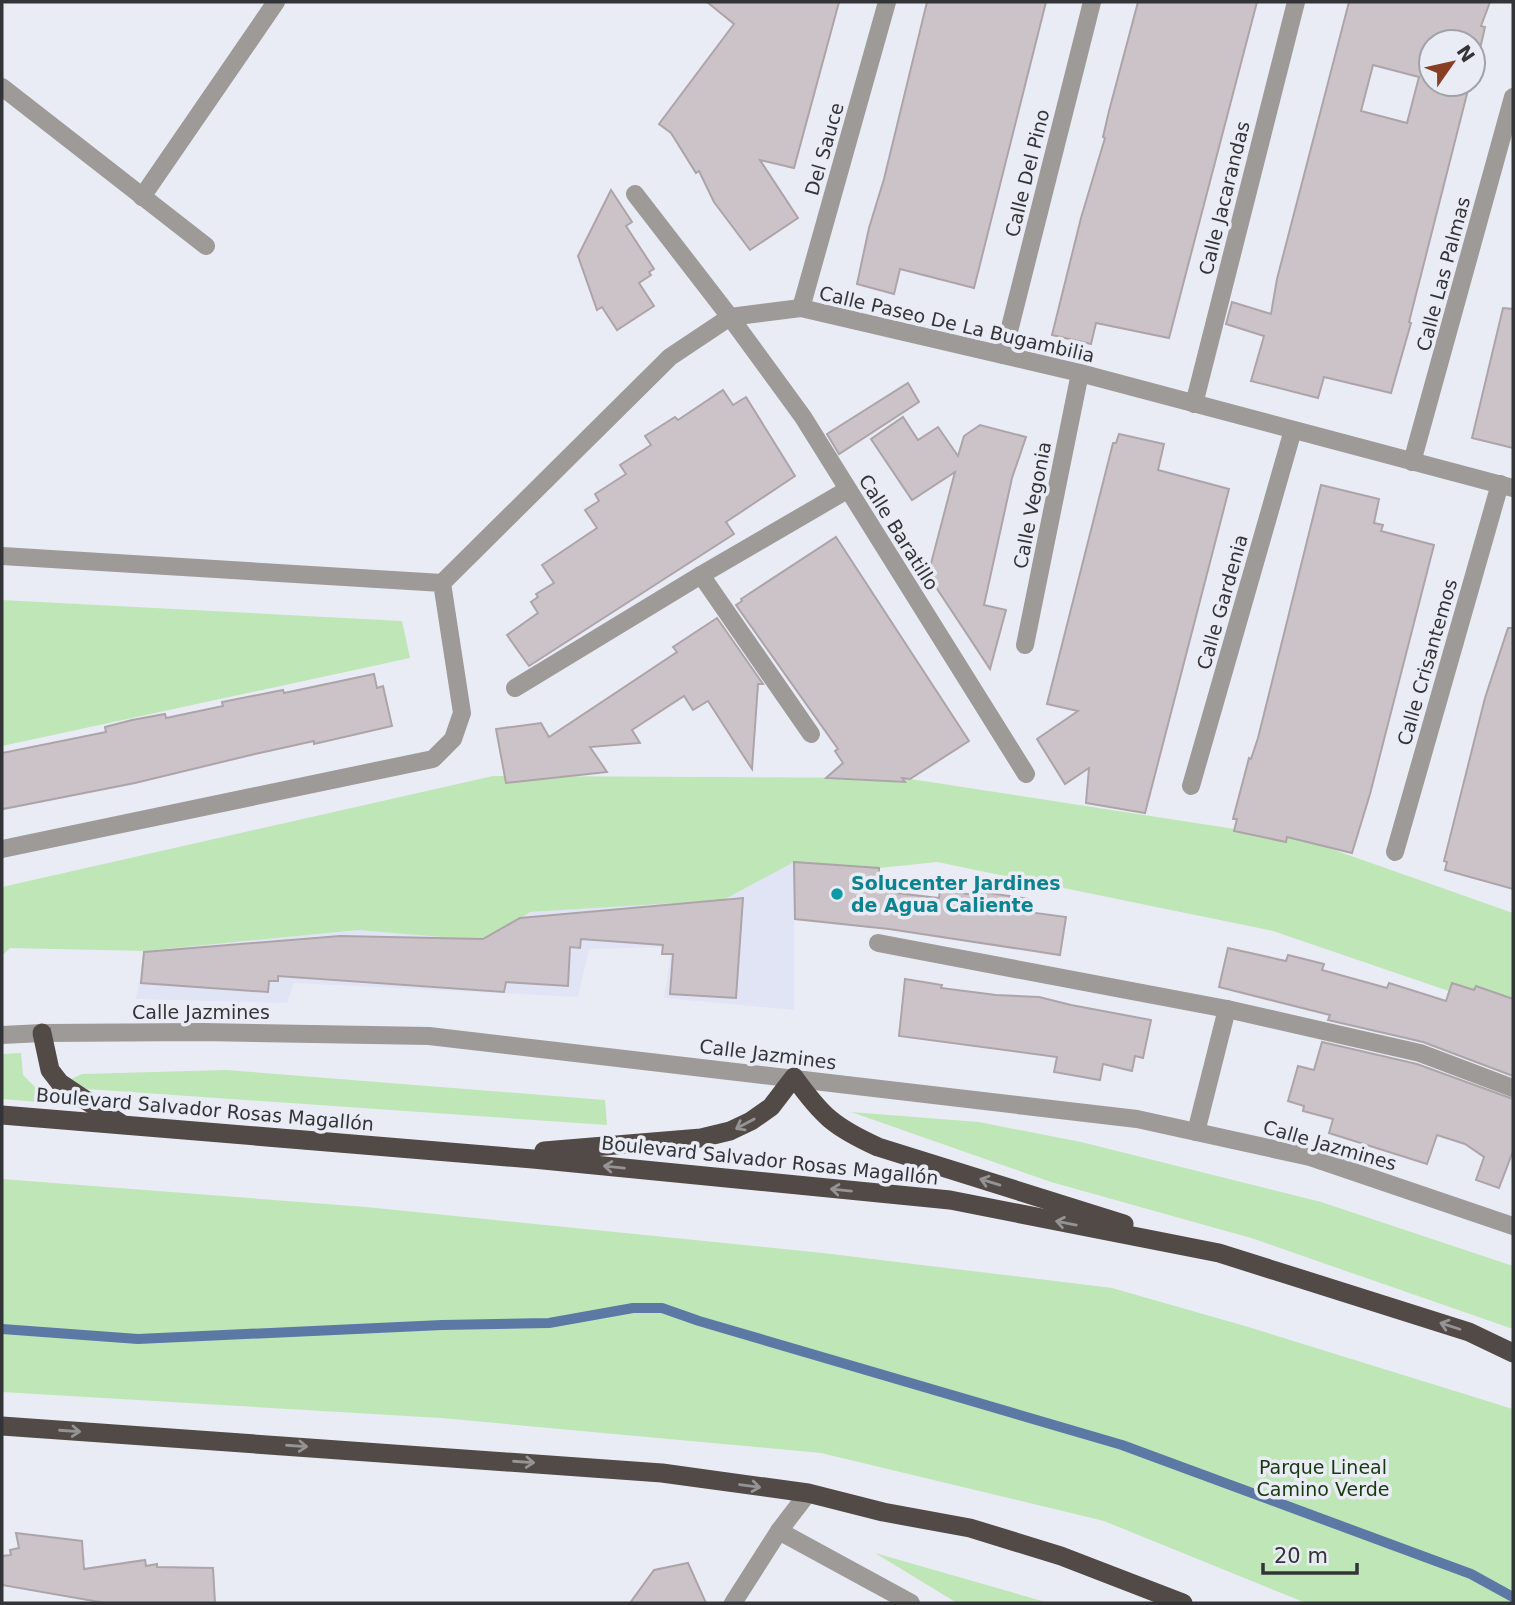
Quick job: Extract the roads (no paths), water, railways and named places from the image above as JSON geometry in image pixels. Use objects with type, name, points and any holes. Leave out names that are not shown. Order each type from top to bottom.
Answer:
[{"type":"highway","points":[[42,1033],[50,1070],[60,1083],[124,1125]]},
{"type":"highway","points":[[488,1156],[701,1139],[730,1131],[751,1121],[771,1107],[794,1077],[827,1119],[878,1147],[1219,1253]]},
{"type":"highway","name":"Boulevard Salvador Rosas Magallón","points":[[2,1115],[488,1156],[950,1200],[1219,1253],[1469,1332],[1513,1353]]},
{"type":"highway","points":[[2,1426],[662,1473],[808,1493],[883,1512],[970,1528],[1061,1556],[1183,1603]]},
{"type":"street","points":[[142,197],[276,2]]},
{"type":"street","name":"Del Sauce","points":[[801,308],[887,2]]},
{"type":"street","name":"Calle Del Pino","points":[[1003,355],[1092,2]]},
{"type":"street","name":"Calle Jacarandas","points":[[1194,404],[1296,2]]},
{"type":"street","points":[[2,87],[206,246]]},
{"type":"street","name":"Calle Las Palmas","points":[[1412,461],[1513,97]]},
{"type":"street","name":"Calle Baratillo","points":[[635,194],[803,417],[1026,774]]},
{"type":"street","name":"Calle Paseo De La Bugambilia","points":[[442,583],[670,357],[730,317],[801,308],[1080,373],[1506,486]]},
{"type":"street","name":"Calle Vegonia","points":[[1025,645],[1080,373]]},
{"type":"street","name":"Calle Gardenia","points":[[1191,786],[1293,430]]},
{"type":"street","name":"Calle Crisantemos","points":[[1395,852],[1506,486]]},
{"type":"street","points":[[515,688],[847,490]]},
{"type":"street","points":[[2,556],[442,583],[462,713],[453,739],[433,759],[2,849]]},
{"type":"street","points":[[701,575],[811,733]]},
{"type":"street","points":[[878,943],[1227,1009],[1420,1052],[1513,1088]]},
{"type":"street","points":[[1196,1132],[1227,1009]]},
{"type":"street","name":"Calle Jazmines","points":[[2,1035],[203,1032],[429,1036],[1137,1119],[1310,1157],[1513,1226]]},
{"type":"street","points":[[733,1603],[779,1531],[808,1493]]},
{"type":"street","points":[[779,1531],[911,1603]]},
{"type":"waterway","points":[[2,1329],[138,1339],[442,1325],[549,1323],[633,1308],[662,1308],[1122,1445],[1471,1574],[1513,1597]]},
{"type":"place","name":"Solucenter Jardines de Agua Caliente","points":[[837,894]]},
{"type":"park label","name":"Parque Lineal Camino Verde","points":[[1323,1478]]}]
